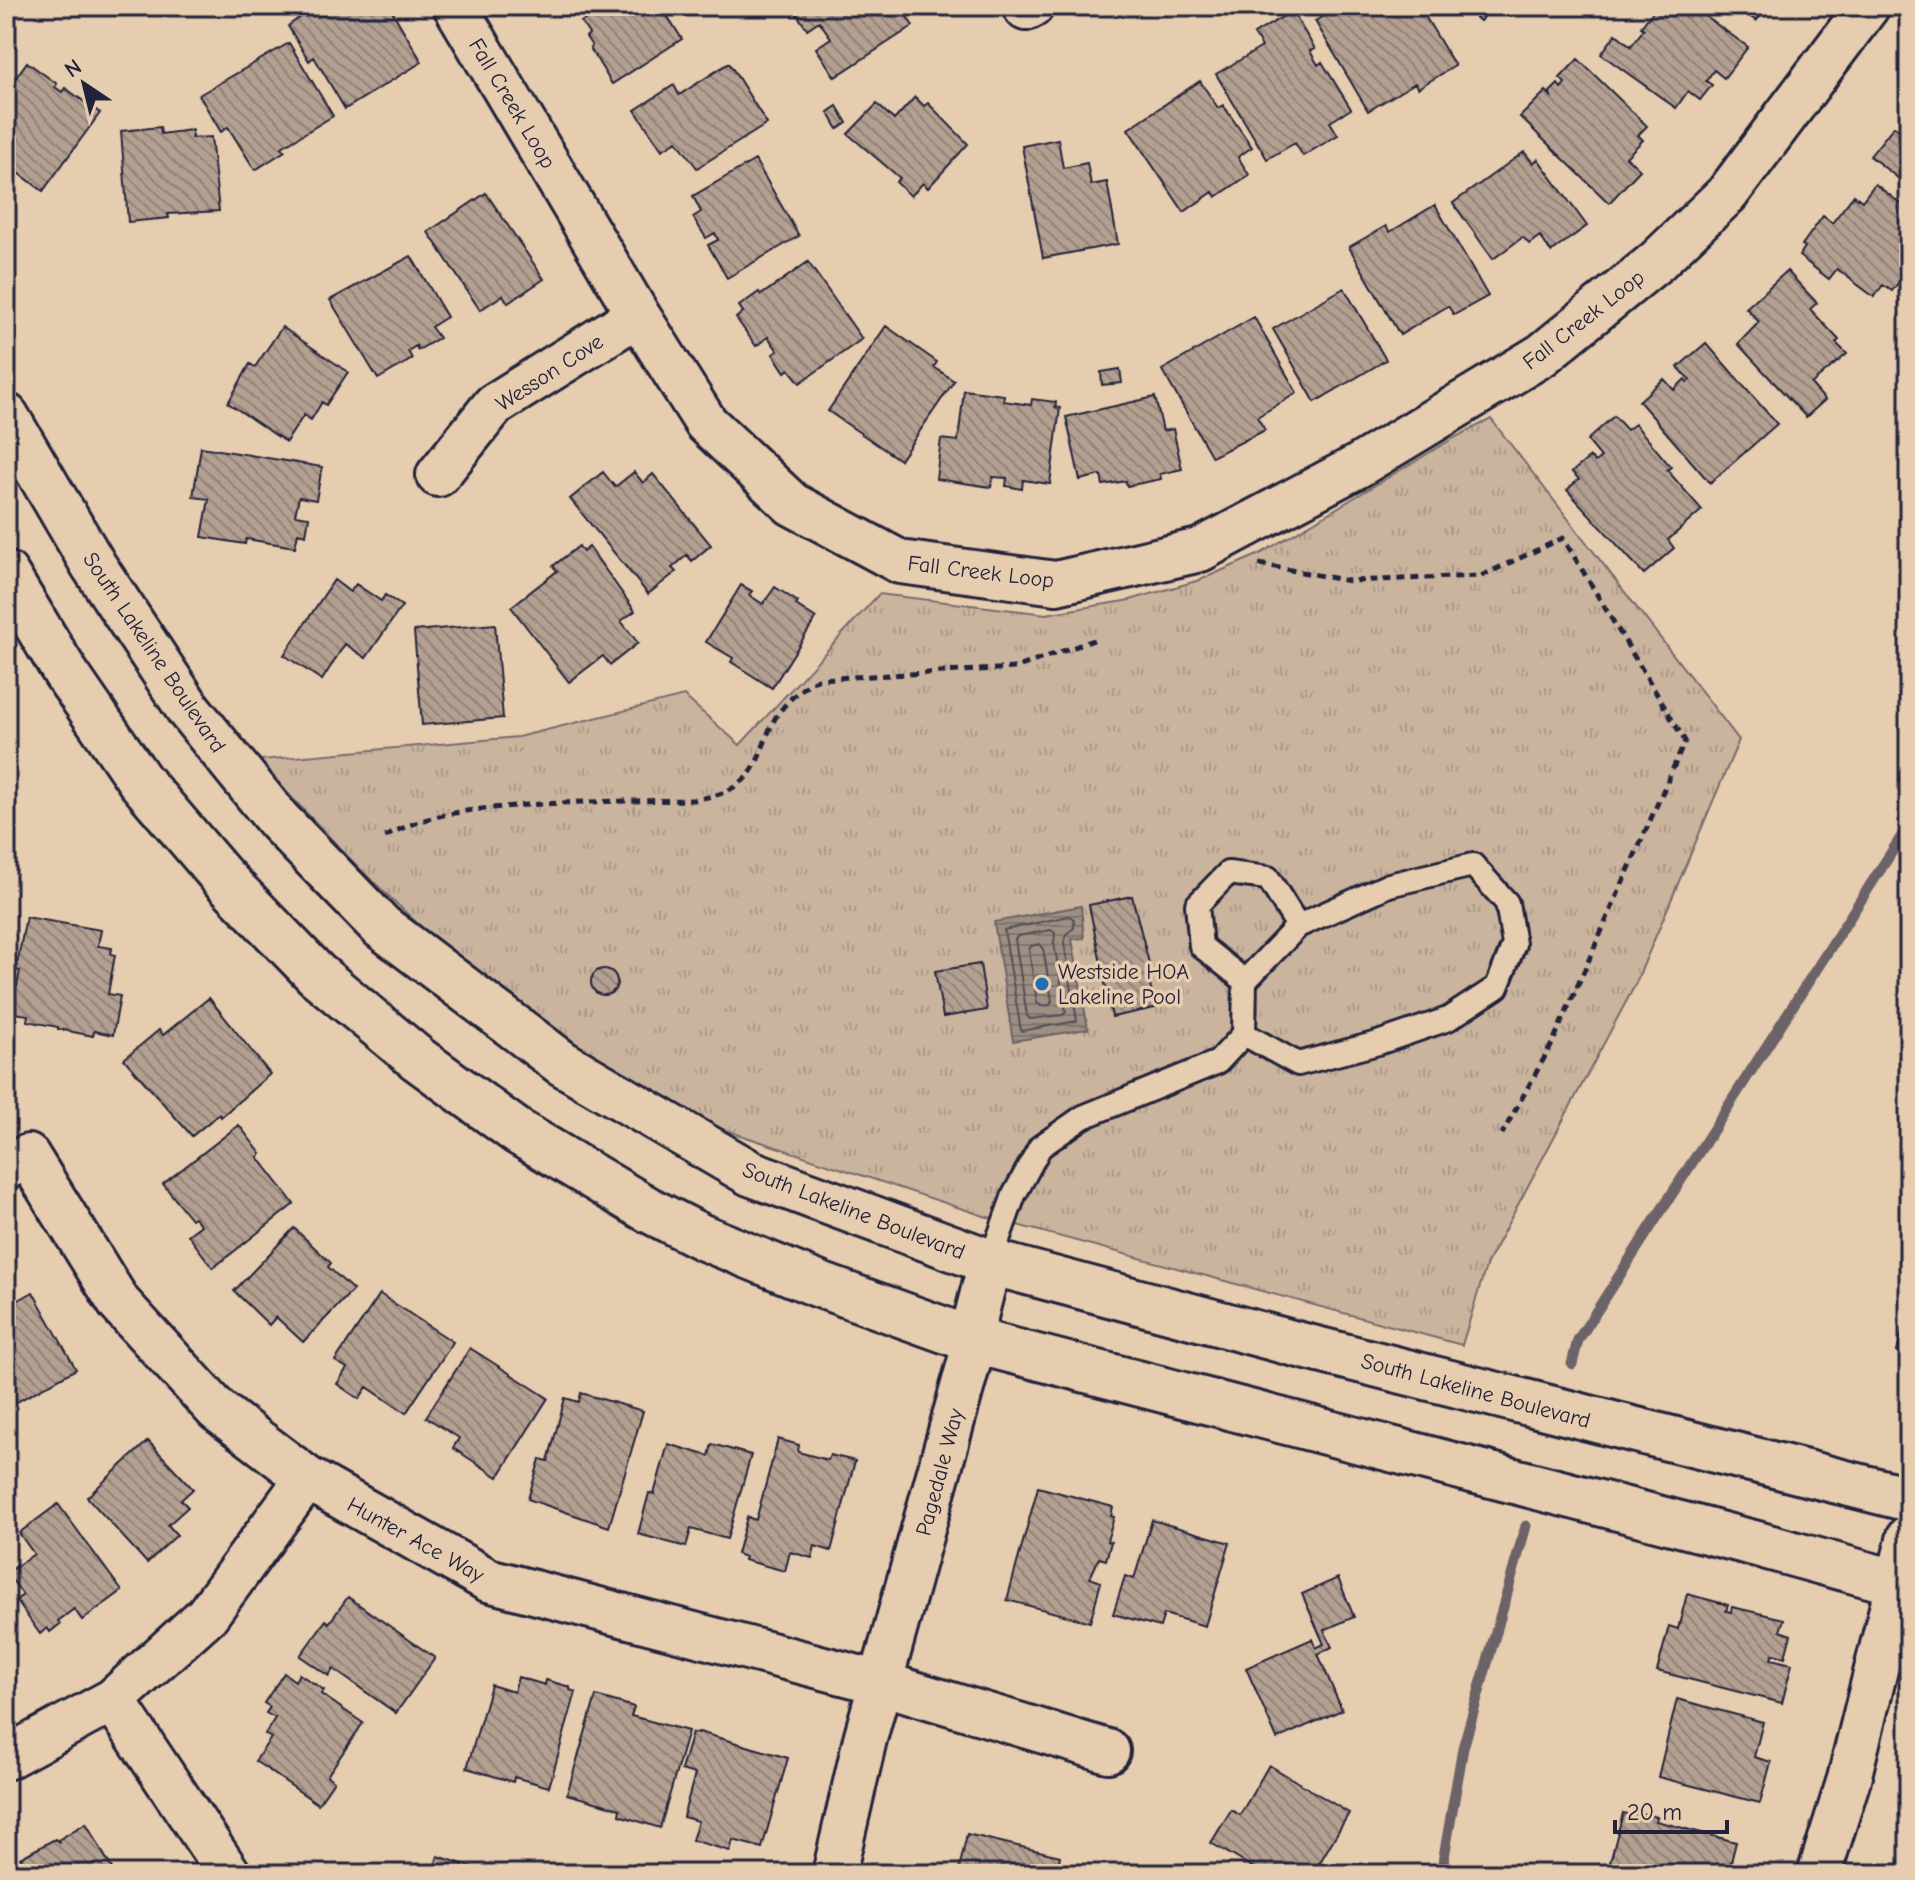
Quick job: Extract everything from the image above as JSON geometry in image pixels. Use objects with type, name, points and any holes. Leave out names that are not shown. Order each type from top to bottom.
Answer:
[{"type":"main road","name":"South Lakeline Boulevard","points":[[6,416],[94,566],[189,710],[278,820],[382,927],[562,1063],[750,1173],[990,1262],[1909,1499]]},
{"type":"main road","points":[[6,574],[65,672],[140,781],[223,878],[316,974],[418,1059],[518,1132],[647,1209],[702,1237],[820,1285],[975,1341],[1902,1585]]},
{"type":"street","name":"Fall Creek Loop","points":[[455,6],[638,315],[706,423],[792,504],[900,562],[1056,583],[1200,550],[1358,466],[1554,346],[1657,261],[1727,194],[1868,6]]},
{"type":"street","points":[[1024,6],[1026,9],[1032,6]]},
{"type":"street","name":"Wesson Cove","points":[[438,475],[494,405],[638,315]]},
{"type":"street","name":"Hunter Ace Way","points":[[6,1168],[28,1156],[119,1303],[217,1410],[307,1478],[488,1580],[881,1683],[1108,1751]]},
{"type":"street","name":"Pagedale Way","points":[[834,1874],[881,1683],[975,1341],[971,1336],[990,1262]]},
{"type":"street","points":[[6,1758],[113,1700],[207,1615],[307,1478]]},
{"type":"street","points":[[1828,1872],[1849,1779],[1902,1585],[1909,1536]]},
{"type":"street","points":[[113,1700],[229,1874]]},
{"type":"lane","points":[[990,1262],[1014,1195],[1040,1147],[1083,1117],[1218,1062],[1244,1034],[1245,981],[1298,926],[1389,885],[1473,865],[1507,903],[1514,944],[1497,987],[1448,1019],[1378,1043],[1298,1064],[1244,1034]]},
{"type":"lane","points":[[1245,981],[1201,946],[1197,905],[1228,873],[1268,878],[1298,926]]},
{"type":"path","points":[[1258,564],[1349,581],[1481,576],[1563,538],[1685,741],[1552,1044],[1502,1134]]},
{"type":"path","points":[[385,837],[409,823],[474,809],[712,797],[725,793],[747,777],[779,712],[804,686],[818,679],[1015,668],[1094,640]]},
{"type":"green space","points":[[1491,419],[1739,740],[1635,985],[1487,1263],[1462,1345],[984,1216],[710,1125],[565,1039],[440,945],[357,866],[260,760],[518,737],[684,696],[740,745],[879,594],[1046,614],[1130,600],[1200,580],[1260,554]]},
{"type":"water","name":"Westside HOA Lakeline Pool","points":[[1081,906],[1084,938],[1072,939],[1088,1029],[1013,1041],[994,922]]},
{"type":"building","points":[[333,6],[389,6],[422,62],[345,109],[314,57],[309,61],[288,26],[314,7],[319,15]]},
{"type":"building","points":[[607,6],[661,6],[682,39],[612,84],[590,48],[592,46],[586,37],[589,34],[581,22]]},
{"type":"building","points":[[791,6],[900,6],[913,26],[835,77],[816,48],[831,38],[819,21],[807,29]]},
{"type":"building","points":[[1341,6],[1351,6],[1353,9],[1358,6],[1419,6],[1455,66],[1418,88],[1415,83],[1368,111],[1315,21]]},
{"type":"building","points":[[1463,6],[1493,6],[1480,21]]},
{"type":"building","points":[[1657,6],[1691,6],[1748,47],[1724,78],[1714,70],[1706,81],[1712,85],[1700,100],[1688,91],[1676,108],[1601,54],[1616,34],[1631,46]]},
{"type":"building","points":[[1736,6],[1771,6],[1756,21]]},
{"type":"building","points":[[1292,11],[1315,49],[1310,51],[1318,65],[1322,62],[1351,109],[1330,122],[1338,135],[1303,156],[1295,143],[1267,159],[1216,74],[1262,47],[1254,34]]},
{"type":"building","points":[[289,43],[333,116],[282,147],[285,151],[255,170],[228,127],[221,132],[199,95]]},
{"type":"building","points":[[1578,59],[1647,126],[1638,135],[1643,140],[1626,157],[1640,170],[1609,203],[1520,117],[1546,91],[1551,96],[1550,92],[1558,84],[1561,88],[1565,83],[1560,78]]},
{"type":"building","points":[[27,62],[57,84],[55,87],[62,92],[65,88],[100,113],[43,191],[12,168],[6,177],[6,91]]},
{"type":"building","points":[[729,63],[767,124],[697,168],[677,141],[662,150],[635,110],[674,85],[679,95]]},
{"type":"building","points":[[1200,81],[1218,108],[1223,105],[1252,147],[1238,157],[1249,175],[1216,197],[1213,192],[1184,212],[1128,129]]},
{"type":"building","points":[[915,97],[924,106],[928,103],[968,144],[928,188],[923,183],[911,196],[896,182],[900,178],[848,134],[877,104],[894,120]]},
{"type":"building","points":[[837,106],[847,123],[838,129],[828,112]]},
{"type":"building","points":[[1894,126],[1909,138],[1909,190],[1870,156]]},
{"type":"building","points":[[160,127],[161,134],[192,130],[192,138],[211,137],[219,211],[168,214],[169,218],[128,222],[121,131]]},
{"type":"building","points":[[1058,139],[1063,168],[1087,163],[1091,185],[1107,182],[1118,244],[1043,258],[1022,146]]},
{"type":"building","points":[[1524,152],[1533,163],[1538,159],[1587,226],[1551,252],[1540,236],[1529,244],[1523,237],[1493,259],[1453,203]]},
{"type":"building","points":[[755,160],[799,236],[727,278],[708,245],[718,240],[715,233],[706,238],[693,217],[701,212],[693,196]]},
{"type":"building","points":[[1875,184],[1909,210],[1909,269],[1892,291],[1883,285],[1874,297],[1837,269],[1829,279],[1799,256],[1805,247],[1802,245],[1823,216],[1832,223],[1854,195],[1862,201]]},
{"type":"building","points":[[486,193],[544,279],[508,303],[503,295],[480,310],[428,232]]},
{"type":"building","points":[[1435,205],[1488,296],[1454,315],[1448,306],[1400,335],[1349,247],[1386,226],[1390,232]]},
{"type":"building","points":[[411,256],[447,317],[431,327],[439,338],[418,350],[416,346],[408,351],[412,359],[378,379],[330,300]]},
{"type":"building","points":[[808,262],[862,339],[800,383],[789,369],[785,372],[773,354],[778,351],[768,337],[756,346],[736,318],[743,312],[739,306],[759,292],[761,295]]},
{"type":"building","points":[[1787,271],[1817,303],[1810,309],[1839,340],[1836,343],[1847,354],[1811,384],[1825,400],[1806,417],[1738,344],[1759,322],[1746,308]]},
{"type":"building","points":[[1344,288],[1386,360],[1315,402],[1273,329]]},
{"type":"building","points":[[1254,317],[1297,393],[1257,417],[1265,430],[1212,457],[1162,370]]},
{"type":"building","points":[[886,326],[937,362],[934,367],[954,381],[900,460],[828,411]]},
{"type":"building","points":[[282,327],[348,372],[326,405],[322,402],[311,420],[304,415],[286,442],[228,403],[250,364],[255,367]]},
{"type":"building","points":[[1706,343],[1777,424],[1710,483],[1639,401],[1664,379],[1674,390],[1685,379],[1687,382],[1690,380],[1678,367]]},
{"type":"building","points":[[1120,369],[1122,383],[1102,385],[1101,372]]},
{"type":"building","points":[[964,390],[1004,395],[1003,401],[1031,405],[1032,399],[1056,402],[1055,407],[1060,408],[1050,484],[1023,480],[1022,489],[1006,486],[1007,478],[993,477],[991,487],[936,479],[941,439],[958,441]]},
{"type":"building","points":[[1155,397],[1163,431],[1173,429],[1182,469],[1160,474],[1161,479],[1127,486],[1126,481],[1103,485],[1101,475],[1080,480],[1066,417]]},
{"type":"building","points":[[1614,416],[1627,430],[1635,424],[1671,467],[1667,470],[1702,510],[1668,540],[1674,548],[1644,574],[1567,490],[1579,479],[1572,472],[1590,457],[1595,462],[1601,457],[1587,440]]},
{"type":"building","points":[[201,447],[322,467],[316,500],[299,497],[295,515],[309,517],[306,535],[298,533],[295,547],[246,539],[245,544],[202,537],[209,499],[193,497]]},
{"type":"building","points":[[603,472],[615,487],[634,472],[643,483],[653,474],[711,545],[692,561],[687,555],[672,568],[676,572],[648,594],[570,499]]},
{"type":"building","points":[[579,546],[583,552],[589,547],[635,611],[621,621],[638,643],[610,665],[603,656],[569,682],[511,607],[557,571],[553,566]]},
{"type":"building","points":[[334,580],[350,592],[356,584],[381,601],[385,595],[402,606],[366,658],[345,644],[322,680],[284,655]]},
{"type":"building","points":[[741,585],[752,591],[749,595],[763,604],[775,587],[816,618],[772,688],[706,642]]},
{"type":"building","points":[[495,624],[503,718],[422,725],[414,631]]},
{"type":"building","points":[[1132,896],[1152,975],[1148,976],[1155,1008],[1112,1017],[1089,905]]},
{"type":"building","points":[[26,917],[101,930],[98,946],[112,948],[111,954],[115,955],[108,994],[120,996],[113,1035],[94,1031],[93,1036],[58,1029],[27,1021],[28,1015],[8,1012],[20,971],[16,970]]},
{"type":"building","points":[[980,964],[987,1010],[943,1017],[935,971]]},
{"type":"building","points":[[604,969],[613,973],[617,982],[613,991],[604,995],[595,991],[591,982],[595,973]]},
{"type":"building","points":[[209,998],[270,1074],[221,1117],[219,1114],[192,1136],[124,1059],[159,1030],[163,1035]]},
{"type":"building","points":[[239,1125],[261,1154],[258,1157],[294,1204],[213,1268],[188,1235],[201,1225],[194,1217],[191,1219],[163,1184]]},
{"type":"building","points":[[294,1228],[331,1263],[328,1267],[353,1290],[303,1342],[276,1317],[269,1325],[234,1291]]},
{"type":"building","points":[[12,1292],[17,1301],[33,1292],[76,1369],[6,1408],[6,1295]]},
{"type":"building","points":[[380,1294],[453,1342],[406,1413],[367,1387],[359,1399],[337,1384],[347,1368],[335,1361]]},
{"type":"building","points":[[1909,1304],[1909,1355],[1897,1352]]},
{"type":"building","points":[[470,1348],[548,1398],[498,1477],[453,1448],[459,1438],[426,1417]]},
{"type":"building","points":[[581,1393],[643,1411],[609,1527],[528,1499],[540,1459],[548,1461],[565,1398],[579,1402]]},
{"type":"building","points":[[778,1439],[799,1445],[798,1452],[828,1460],[830,1455],[855,1461],[831,1551],[815,1546],[812,1558],[790,1552],[785,1571],[744,1560],[745,1557],[737,1554],[747,1517],[756,1520]]},
{"type":"building","points":[[148,1441],[193,1489],[181,1500],[188,1507],[168,1525],[177,1535],[147,1563],[87,1497]]},
{"type":"building","points":[[668,1444],[709,1456],[712,1444],[751,1455],[727,1539],[691,1529],[686,1547],[638,1534],[649,1493],[654,1494]]},
{"type":"building","points":[[1038,1487],[1113,1507],[1111,1516],[1114,1517],[1107,1541],[1111,1542],[1106,1560],[1099,1558],[1090,1578],[1101,1582],[1090,1622],[1007,1600]]},
{"type":"building","points":[[58,1504],[122,1591],[82,1620],[74,1609],[58,1621],[60,1624],[50,1632],[47,1628],[40,1634],[16,1600],[23,1595],[7,1573],[34,1554],[19,1533]]},
{"type":"building","points":[[1152,1520],[1230,1543],[1205,1626],[1164,1614],[1160,1627],[1113,1614],[1125,1576],[1134,1579]]},
{"type":"building","points":[[1338,1578],[1354,1617],[1324,1630],[1332,1647],[1318,1654],[1342,1710],[1277,1739],[1246,1668],[1312,1639],[1316,1648],[1324,1644],[1302,1594]]},
{"type":"building","points":[[1687,1594],[1728,1605],[1726,1611],[1731,1612],[1732,1607],[1784,1619],[1780,1631],[1791,1635],[1785,1657],[1773,1654],[1771,1659],[1792,1664],[1782,1703],[1657,1671],[1669,1626],[1678,1629]]},
{"type":"building","points":[[348,1597],[435,1658],[396,1713],[333,1669],[329,1676],[300,1656],[326,1620],[329,1623]]},
{"type":"building","points":[[284,1673],[295,1681],[299,1674],[324,1690],[321,1694],[363,1723],[327,1776],[334,1781],[318,1804],[255,1761],[271,1738],[265,1734],[275,1718],[266,1713],[270,1707],[264,1703]]},
{"type":"building","points":[[518,1677],[545,1685],[546,1680],[570,1687],[576,1692],[549,1787],[514,1777],[513,1782],[467,1768],[491,1685],[514,1692]]},
{"type":"building","points":[[596,1696],[634,1707],[631,1716],[688,1731],[660,1828],[619,1815],[620,1809],[567,1794]]},
{"type":"building","points":[[1677,1699],[1763,1722],[1754,1757],[1771,1762],[1760,1803],[1658,1777]]},
{"type":"building","points":[[699,1732],[788,1758],[762,1848],[733,1840],[730,1851],[692,1840],[698,1821],[683,1817],[695,1774],[681,1770],[692,1733]]},
{"type":"building","points":[[1269,1765],[1349,1813],[1313,1874],[1264,1874],[1211,1843],[1231,1810],[1240,1815]]},
{"type":"building","points":[[1632,1811],[1657,1817],[1656,1821],[1736,1842],[1728,1874],[1607,1874],[1623,1813],[1631,1815]]},
{"type":"building","points":[[86,1823],[115,1874],[29,1874],[20,1858],[55,1839],[60,1843],[58,1840]]},
{"type":"building","points":[[967,1834],[1060,1856],[1056,1874],[958,1874]]},
{"type":"building","points":[[438,1856],[493,1874],[432,1874]]},
{"type":"waterway","points":[[1572,1364],[1578,1340],[1909,825]]},
{"type":"waterway","points":[[1441,1874],[1463,1748],[1526,1526]]},
{"type":"place","name":"Westside HOA Lakeline Pool","points":[[1042,984]]}]
